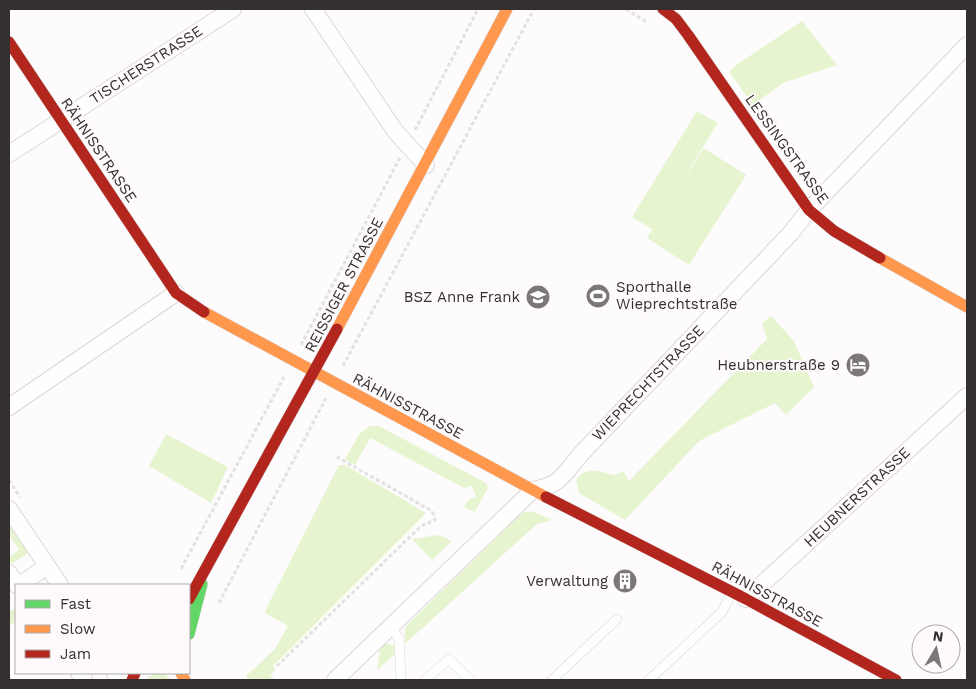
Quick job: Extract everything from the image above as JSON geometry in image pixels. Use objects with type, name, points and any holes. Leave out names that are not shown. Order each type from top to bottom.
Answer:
[{"type":"street","name":"TISCHERSTRASSE","points":[[9,154],[233,9]]},
{"type":"street","points":[[313,9],[394,131],[426,165]]},
{"type":"street","name":"REISSIGER STRASSE","points":[[190,597],[426,165],[506,9]]},
{"type":"street","name":"LESSINGSTRASSE","points":[[663,9],[676,20],[688,35],[809,210],[834,231],[967,307]]},
{"type":"street","name":"RÄHNISSTRASSE","points":[[9,42],[176,293],[196,308],[533,490],[739,595],[896,680]]},
{"type":"street","name":"WIEPRECHTSTRASSE","points":[[335,680],[533,490],[549,487],[557,482],[581,454],[790,234],[809,210],[967,45]]},
{"type":"street","points":[[9,408],[176,293]]},
{"type":"street","name":"HEUBNERSTRASSE","points":[[739,595],[967,396]]},
{"type":"street","points":[[9,509],[59,584]]},
{"type":"street","points":[[21,584],[47,566]]},
{"type":"street","name":"REISSIGER STRASSE","points":[[190,630],[205,572]]},
{"type":"street","points":[[9,573],[17,584]]},
{"type":"lane","points":[[649,680],[739,595]]},
{"type":"lane","points":[[552,680],[617,619]]},
{"type":"lane","points":[[390,627],[399,638],[401,680]]},
{"type":"lane","points":[[425,680],[449,658],[470,680]]},
{"type":"path","points":[[177,577],[478,9]]},
{"type":"path","points":[[218,606],[334,383],[534,9]]},
{"type":"path","points":[[277,666],[420,526],[435,520],[432,511],[337,457]]},
{"type":"green space","points":[[802,21],[837,65],[783,83],[753,105],[729,72],[736,65]]},
{"type":"green space","points":[[697,111],[718,123],[678,187],[704,148],[746,175],[689,265],[647,238],[652,229],[632,217]]},
{"type":"green space","points":[[771,316],[794,341],[814,387],[786,415],[775,403],[699,441],[625,520],[579,493],[576,480],[580,475],[589,471],[599,471],[615,475],[623,471],[629,481],[767,339],[762,323]]},
{"type":"green space","points":[[370,426],[379,426],[486,483],[488,488],[475,512],[464,507],[469,499],[476,497],[472,486],[464,488],[370,438],[355,465],[345,459],[360,433]]},
{"type":"green space","points":[[166,434],[228,467],[211,503],[149,466]]},
{"type":"green space","points":[[339,465],[345,465],[426,513],[273,666],[276,669],[270,675],[275,680],[248,680],[246,676],[275,649],[288,626],[265,613]]},
{"type":"green space","points":[[523,512],[534,512],[552,520],[537,524],[405,644],[405,627]]},
{"type":"green space","points":[[9,525],[27,551],[27,554],[11,564],[9,557],[19,550],[9,535]]},
{"type":"green space","points":[[439,535],[452,541],[432,560],[412,539]]},
{"type":"green space","points":[[15,609],[15,622],[9,626],[9,612]]},
{"type":"green space","points":[[385,643],[394,646],[395,654],[377,670],[380,648]]},
{"type":"green space","points":[[154,674],[164,674],[172,680],[144,680]]},
{"type":"traffic: fast","points":[[190,630],[202,584]]},
{"type":"traffic: slow","points":[[337,329],[507,9]]},
{"type":"traffic: slow","points":[[880,258],[967,307]]},
{"type":"traffic: slow","points":[[204,312],[546,497]]},
{"type":"traffic: slow","points":[[182,674],[185,680]]},
{"type":"traffic: jam","points":[[663,9],[676,19],[688,35],[809,210],[834,231],[880,258]]},
{"type":"traffic: jam","points":[[9,42],[176,293],[204,312]]},
{"type":"traffic: jam","points":[[190,597],[337,329]]},
{"type":"traffic: jam","points":[[546,497],[746,599],[896,680]]},
{"type":"traffic: jam","points":[[132,680],[135,674]]},
{"type":"place","name":"Sporthalle Wieprechtstraße","points":[[598,296]]},
{"type":"place","name":"BSZ Anne Frank","points":[[538,297]]},
{"type":"place","name":"Heubnerstraße 9","points":[[858,365]]},
{"type":"place","name":"Verwaltung","points":[[625,581]]}]
